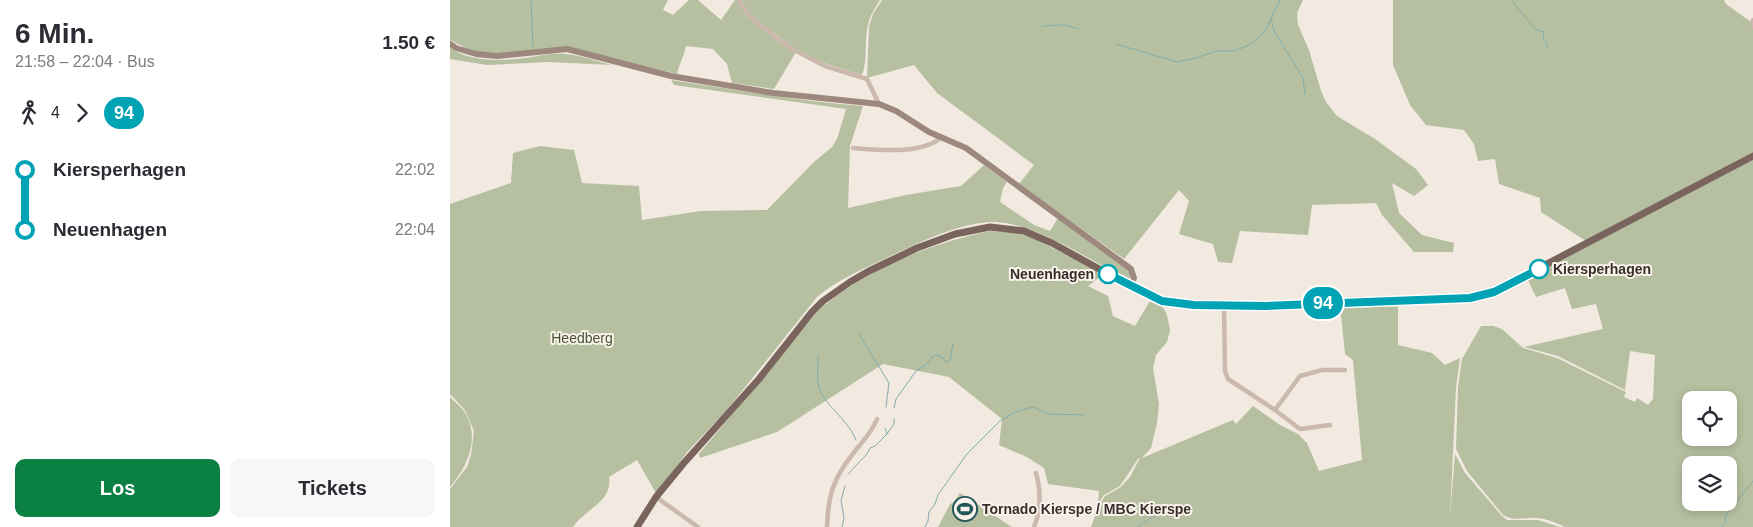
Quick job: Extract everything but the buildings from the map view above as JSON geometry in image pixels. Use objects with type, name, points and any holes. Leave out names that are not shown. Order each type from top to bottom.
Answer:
[{"type":"main road","points":[[637,527],[656,498],[683,464],[759,379],[812,312],[823,301],[850,282],[917,248],[955,234],[990,227],[1024,231],[1052,243],[1130,286],[1162,301],[1194,305],[1224,306],[1470,298],[1482,296],[1539,269],[1753,156]]},
{"type":"street","points":[[739,0],[749,16],[796,51],[825,66],[867,79],[879,104]]},
{"type":"street","points":[[1753,20],[1753,27]]},
{"type":"street","points":[[450,44],[456,48],[476,54],[497,56],[568,50],[671,76],[773,93],[879,104],[896,111],[930,132],[966,148],[1131,269],[1134,278],[1130,286]]},
{"type":"street","points":[[853,148],[892,150],[916,148],[935,143],[942,137]]},
{"type":"street","points":[[1224,306],[1225,371],[1228,379],[1300,429],[1330,425]]},
{"type":"street","points":[[1275,410],[1300,376],[1322,370],[1345,370]]},
{"type":"street","points":[[827,527],[830,492],[835,480],[841,468],[873,428],[877,419]]},
{"type":"street","points":[[1034,527],[1037,521],[1040,494],[1036,473]]},
{"type":"street","points":[[656,498],[698,527]]},
{"type":"green space","points":[[450,0],[668,0],[663,10],[673,15],[689,0],[698,0],[721,20],[735,0],[737,0],[748,17],[796,52],[774,89],[732,83],[727,64],[713,49],[686,46],[677,74],[569,48],[498,55],[476,53],[450,40]]},
{"type":"green space","points":[[741,0],[880,0],[871,15],[868,25],[865,63],[862,75],[815,60],[797,50],[750,16]]},
{"type":"green space","points":[[882,0],[1303,0],[1297,13],[1298,25],[1309,50],[1326,102],[1337,116],[1375,139],[1416,169],[1428,185],[1414,196],[1392,183],[1399,213],[1422,235],[1454,243],[1453,252],[1414,252],[1382,215],[1376,203],[1312,205],[1308,235],[1240,231],[1232,263],[1218,262],[1213,244],[1179,234],[1189,201],[1179,190],[1124,259],[1019,184],[1034,165],[937,93],[914,65],[867,78],[869,27],[873,14]]},
{"type":"green space","points":[[1393,0],[1724,0],[1726,4],[1751,22],[1753,28],[1753,152],[1586,241],[1541,212],[1540,198],[1499,184],[1495,159],[1478,161],[1474,144],[1464,130],[1426,125],[1410,105],[1393,65]]},
{"type":"green space","points":[[450,48],[458,53],[476,58],[496,60],[562,54],[612,65],[549,62],[487,65],[450,59]]},
{"type":"green space","name":"Heedberg","points":[[671,80],[791,98],[863,106],[850,146],[848,208],[906,195],[961,186],[984,165],[1007,182],[1003,188],[1000,202],[1034,225],[1050,231],[1058,218],[1129,269],[1131,277],[1127,280],[1042,234],[1006,223],[979,223],[943,233],[856,272],[817,297],[726,411],[688,451],[656,493],[637,460],[609,477],[609,486],[603,499],[578,520],[573,527],[450,527],[450,489],[467,467],[471,455],[474,431],[465,410],[450,394],[450,204],[511,183],[513,153],[540,146],[574,150],[582,183],[639,186],[642,220],[701,211],[767,210],[814,162],[832,147],[837,139],[846,109],[674,85]]},
{"type":"green space","points":[[1753,160],[1753,527],[1565,527],[1552,521],[1534,518],[1516,519],[1503,515],[1467,471],[1456,449],[1458,387],[1462,359],[1481,326],[1493,326],[1502,329],[1523,348],[1557,358],[1626,392],[1624,397],[1635,402],[1637,398],[1648,405],[1653,399],[1655,355],[1630,351],[1625,390],[1558,356],[1524,347],[1603,329],[1596,304],[1572,309],[1565,288],[1536,297],[1527,278]]},
{"type":"green space","points":[[990,231],[1012,232],[1031,237],[1104,274],[1088,286],[1108,296],[1113,316],[1135,326],[1150,301],[1161,304],[1167,315],[1170,330],[1167,342],[1156,355],[1153,368],[1159,404],[1157,423],[1151,448],[1142,458],[1233,420],[1236,424],[1253,406],[1280,425],[1298,434],[1307,443],[1319,471],[1362,460],[1353,360],[1345,354],[1340,306],[1398,303],[1398,345],[1432,353],[1445,365],[1460,358],[1456,388],[1450,517],[1455,454],[1465,473],[1507,520],[1538,520],[1560,527],[1091,527],[1099,505],[1105,496],[1121,487],[1130,477],[1140,458],[1120,486],[1104,495],[1098,504],[1099,491],[1048,484],[1044,468],[1027,457],[999,445],[1002,419],[949,377],[883,364],[777,432],[700,458],[699,454],[818,311],[836,296],[899,260],[944,243]]},
{"type":"green space","points":[[450,397],[464,411],[469,421],[472,441],[467,461],[450,487]]},
{"type":"green space","name":"Tornado Kierspe / MBC Kierspe","points":[[960,493],[1012,527],[938,527],[950,504],[954,502]]},
{"type":"waterway","points":[[531,0],[533,46]]},
{"type":"waterway","points":[[1116,44],[1177,62],[1216,51],[1235,51],[1251,44],[1265,31],[1280,0]]},
{"type":"waterway","points":[[1511,0],[1535,29],[1544,32],[1543,40],[1548,48]]},
{"type":"waterway","points":[[1271,19],[1274,31],[1303,78],[1305,94]]},
{"type":"waterway","points":[[1042,27],[1060,25],[1078,29]]},
{"type":"waterway","points":[[859,334],[889,383],[886,407]]},
{"type":"waterway","points":[[894,408],[896,399],[916,371],[937,355],[946,362],[950,360],[953,344]]},
{"type":"waterway","points":[[818,356],[818,384],[820,391],[848,426],[856,440]]},
{"type":"waterway","points":[[925,527],[929,512],[935,504],[938,495],[966,455],[1000,421],[1015,412],[1033,407],[1048,414],[1084,415]]},
{"type":"waterway","points":[[887,434],[894,424],[894,419]]},
{"type":"waterway","points":[[848,474],[867,454],[870,448],[875,446],[887,434],[885,428]]},
{"type":"waterway","points":[[1722,527],[1726,522],[1725,517],[1727,513],[1753,481]]},
{"type":"waterway","points":[[842,527],[844,518],[841,500],[845,486]]},
{"type":"waterway","points":[[1138,527],[1167,507]]},
{"type":"bus line","name":"94","points":[[1108,274],[1162,301],[1194,305],[1265,306],[1470,298],[1494,292],[1539,269]]},
{"type":"place","name":"Kiersperhagen","points":[[1539,269]]},
{"type":"place","name":"Neuenhagen","points":[[1108,274]]},
{"type":"place","name":"Tornado Kierspe / MBC Kierspe","points":[[965,509]]}]
